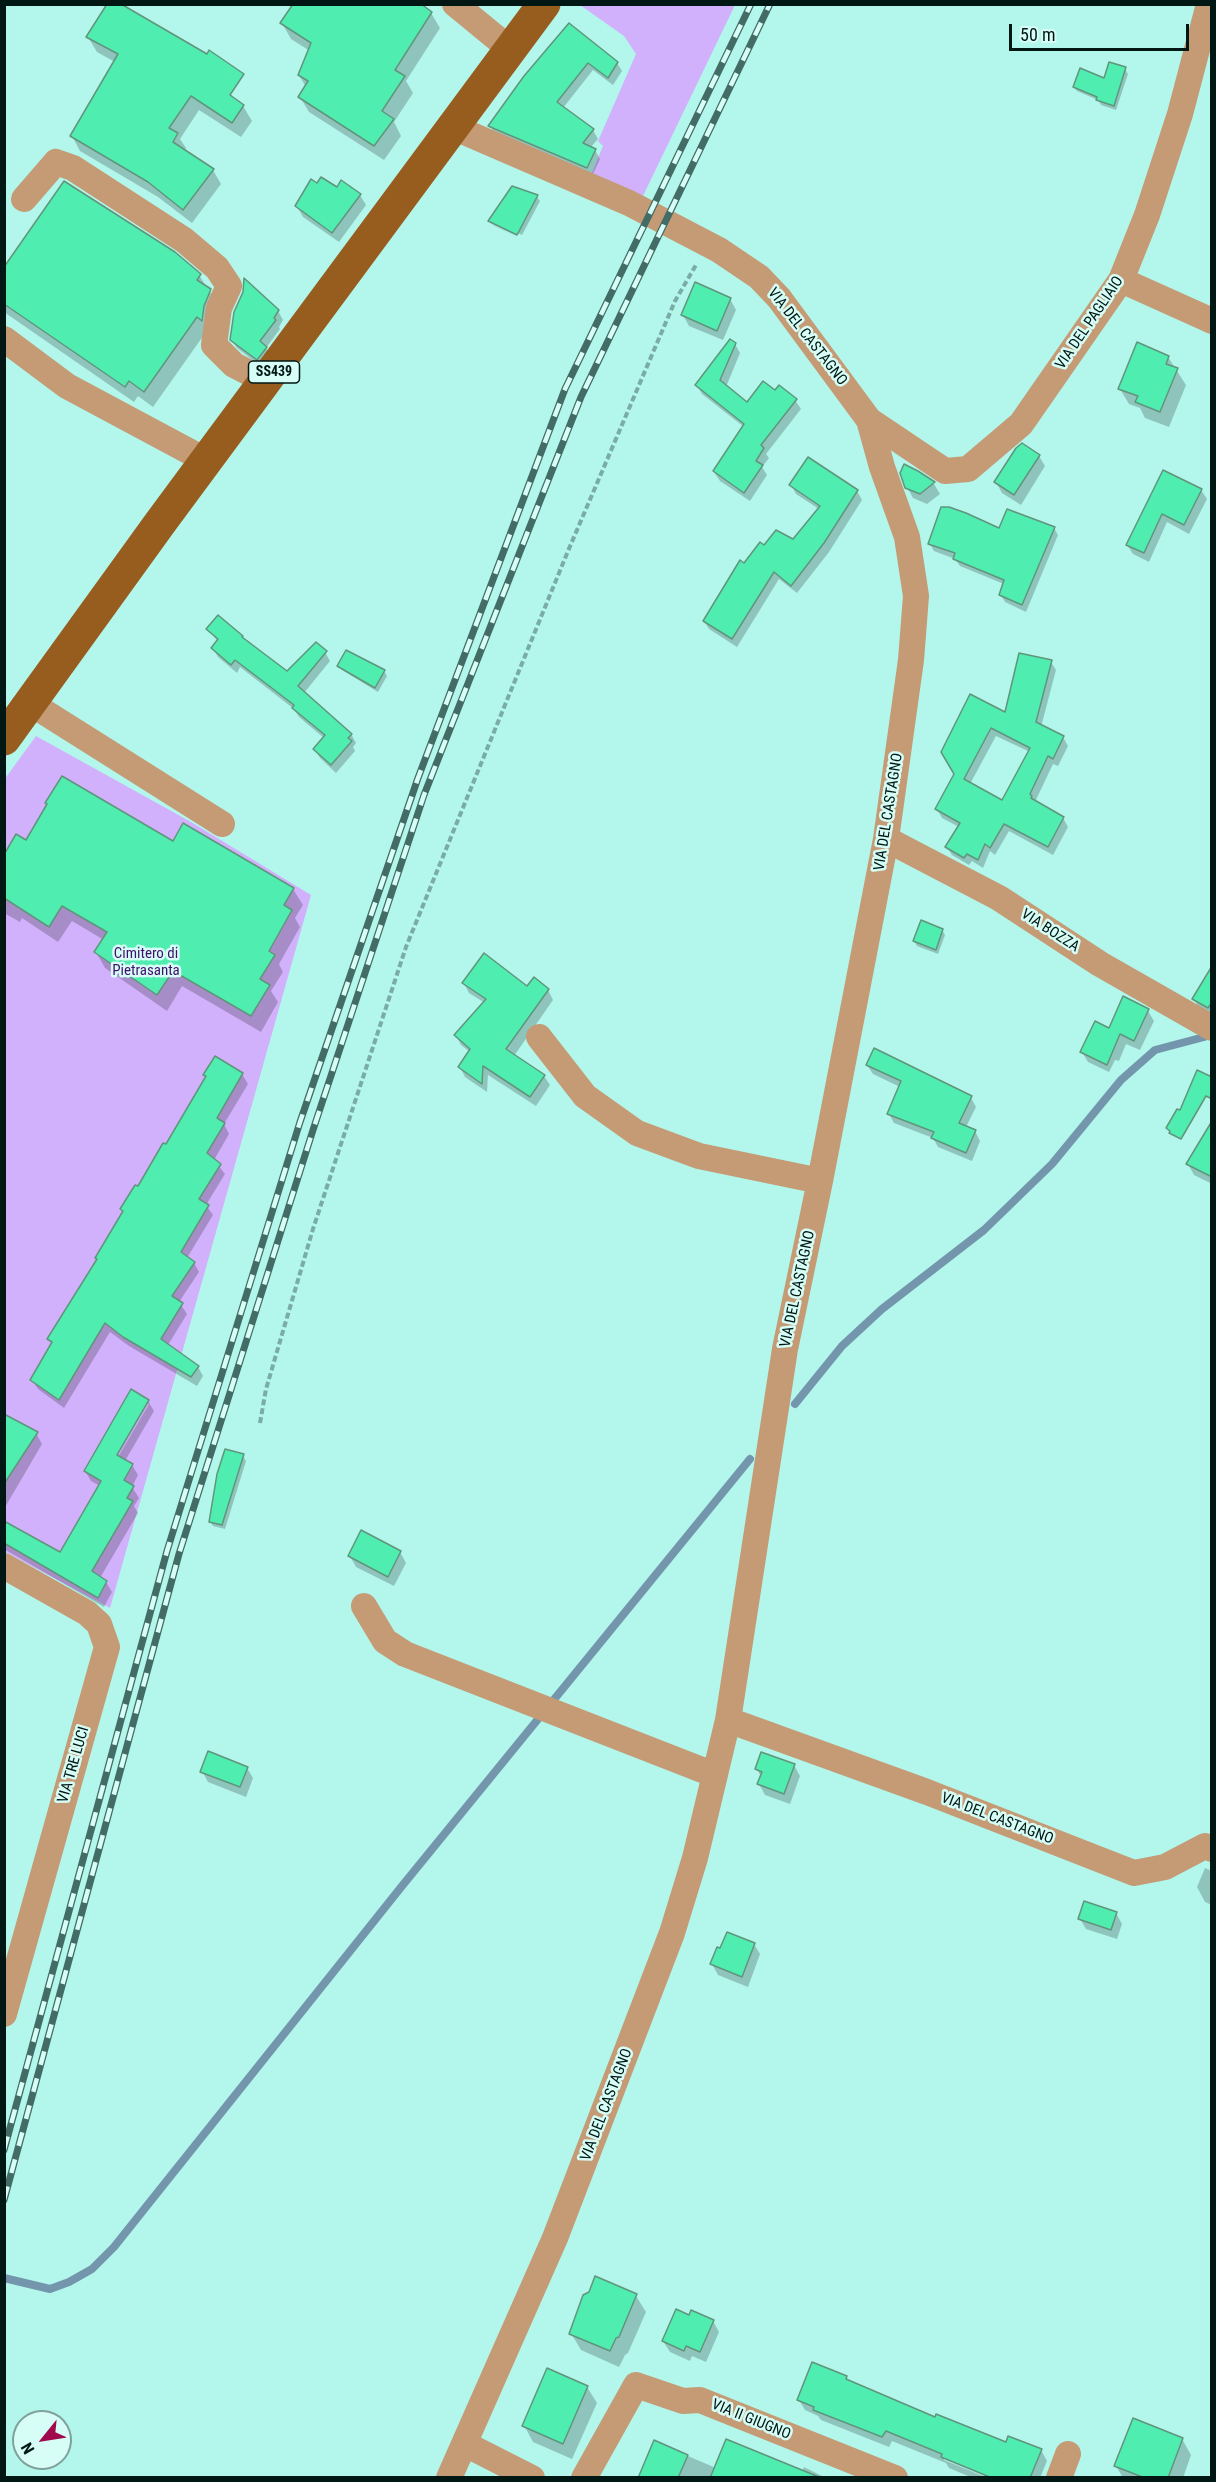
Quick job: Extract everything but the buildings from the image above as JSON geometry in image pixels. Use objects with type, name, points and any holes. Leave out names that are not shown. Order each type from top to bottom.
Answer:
[{"type":"main road","name":"SS439","points":[[4,740],[544,4]]},
{"type":"street","points":[[455,4],[511,50]]},
{"type":"street","name":"VIA DEL PAGLIAIO","points":[[869,420],[945,471],[968,469],[1021,424],[1120,280],[1147,215],[1180,114],[1209,4]]},
{"type":"street","name":"VIA DEL CASTAGNO","points":[[449,2478],[555,2238],[672,1933],[695,1858],[728,1720],[785,1349],[886,839],[911,660],[916,596],[907,537],[882,467],[869,420],[779,298],[759,277],[719,250],[671,224],[453,127]]},
{"type":"street","points":[[24,199],[56,162],[74,168],[184,240],[217,268],[229,286],[219,308],[213,345],[234,365],[267,382]]},
{"type":"street","points":[[1120,280],[1212,321]]},
{"type":"street","points":[[4,339],[67,386],[207,461]]},
{"type":"street","points":[[30,703],[222,824]]},
{"type":"street","name":"VIA BOZZA","points":[[886,839],[999,898],[1100,964],[1212,1028]]},
{"type":"street","points":[[539,1037],[585,1096],[637,1133],[699,1156],[820,1180]]},
{"type":"street","name":"VIA TRE LUCI","points":[[4,1566],[87,1612],[99,1624],[107,1647],[4,2014]]},
{"type":"street","points":[[364,1606],[385,1641],[405,1654],[715,1775]]},
{"type":"street","name":"VIA DEL CASTAGNO","points":[[728,1720],[927,1792],[1134,1872],[1165,1867],[1204,1846],[1212,1849]]},
{"type":"street","name":"VIA II GIUGNO","points":[[584,2478],[636,2385],[683,2401],[700,2400],[895,2478]]},
{"type":"street","points":[[465,2444],[532,2478]]},
{"type":"street","points":[[1059,2478],[1068,2454]]},
{"type":"path","points":[[260,1423],[266,1389],[314,1229],[406,947],[568,551],[675,301],[698,262],[719,250]]},
{"type":"green space","points":[[580,5],[735,5],[642,198],[592,173],[603,146],[598,141],[636,54],[624,36]]},
{"type":"green space","name":"Cimitero di Pietrasanta","points":[[36,736],[191,822],[311,895],[110,1608],[5,1552],[4,780]]},
{"type":"waterway","points":[[795,1404],[842,1346],[882,1309],[984,1230],[1052,1164],[1121,1080],[1155,1050],[1204,1037]]},
{"type":"waterway","points":[[4,2278],[50,2289],[69,2282],[92,2269],[114,2247],[402,1886],[750,1459]]},
{"type":"railway","points":[[4,2150],[167,1551],[300,1122],[418,778],[565,389],[751,4]]},
{"type":"railway","points":[[4,2200],[179,1554],[313,1130],[424,795],[581,397],[770,4]]}]
